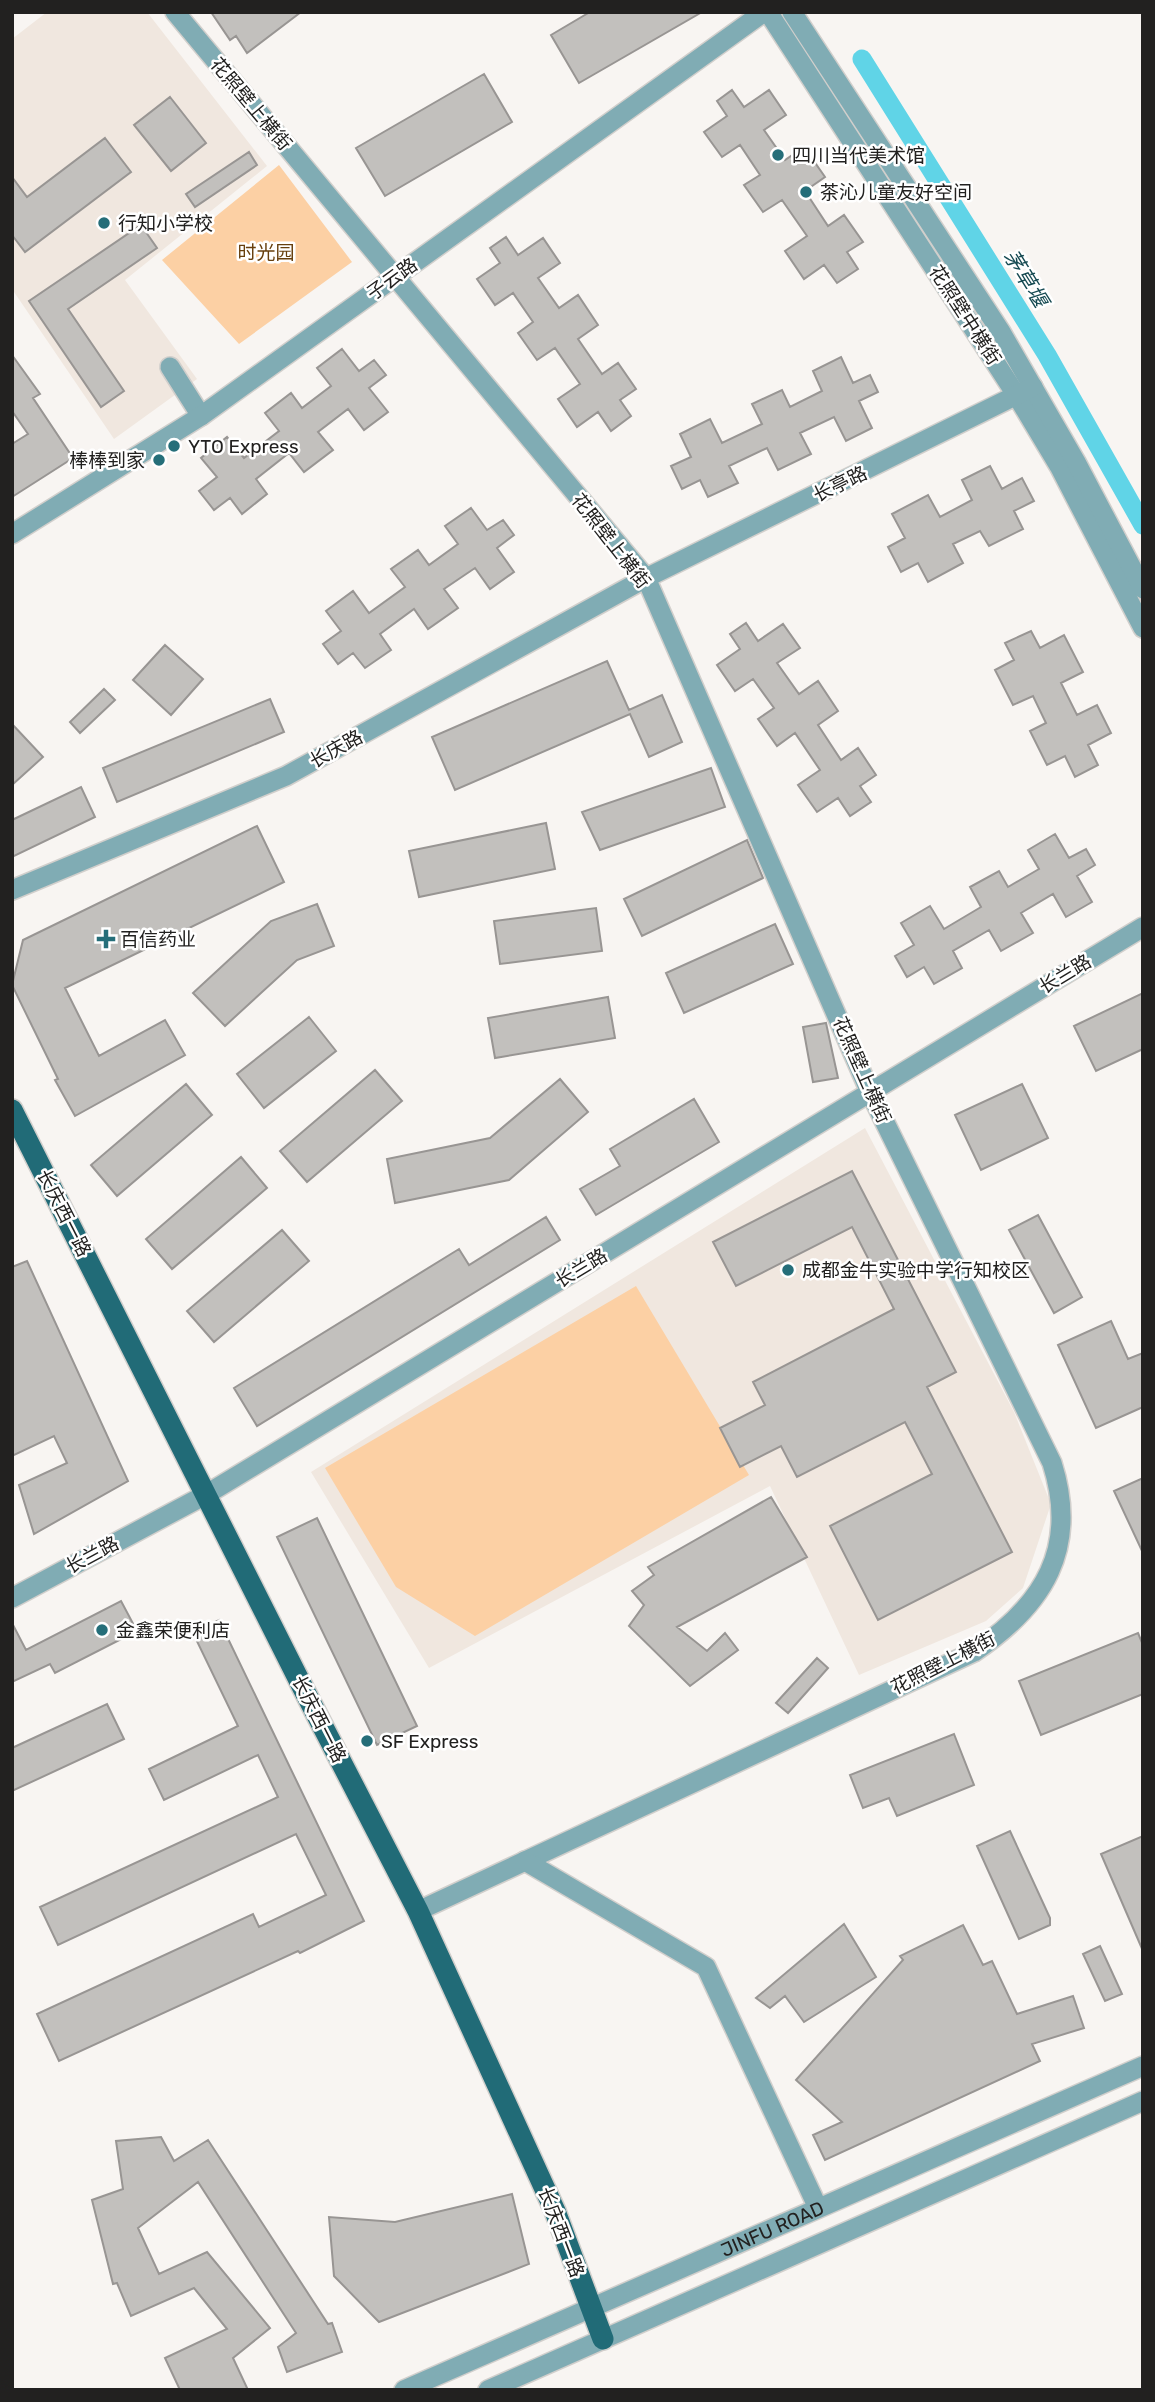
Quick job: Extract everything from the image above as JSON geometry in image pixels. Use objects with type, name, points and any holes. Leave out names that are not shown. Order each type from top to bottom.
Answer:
[{"type":"main road","name":"长庆西一路","points":[[12,1110],[418,1911],[555,2211],[603,2339]]},
{"type":"street","name":"花照壁上横街","points":[[175,12],[646,578],[870,1092],[1052,1463],[1061,1493],[1058,1554],[1044,1586],[1003,1632],[974,1652],[418,1911]]},
{"type":"street","name":"子云路","points":[[12,534],[201,416],[766,12]]},
{"type":"street","name":"花照壁中横街","points":[[766,12],[1025,392],[1143,589]]},
{"type":"street","name":"花照壁中横街","points":[[792,12],[1001,332],[1059,466],[1143,628]]},
{"type":"street","points":[[170,367],[201,416]]},
{"type":"street","name":"长亭路","points":[[646,578],[1025,392]]},
{"type":"street","name":"长庆路","points":[[12,890],[286,776],[646,578]]},
{"type":"street","name":"长兰路","points":[[12,1598],[207,1494],[1143,927]]},
{"type":"street","points":[[525,1861],[706,1967],[818,2208]]},
{"type":"street","name":"JINFU ROAD","points":[[404,2390],[1143,2066]]},
{"type":"street","name":"JINFU ROAD","points":[[488,2390],[1143,2101]]},
{"type":"shaded area","name":"行知小学校","points":[[47,12],[147,12],[267,166],[125,280],[197,379],[114,439],[12,289],[12,39]]},
{"type":"shaded area","name":"成都金牛实验中学行知校区","points":[[865,1128],[1014,1412],[1051,1504],[1023,1588],[986,1621],[859,1675],[770,1486],[429,1668],[311,1472]]},
{"type":"green space","name":"时光园","points":[[279,165],[352,262],[239,344],[162,260]]},
{"type":"green space","points":[[636,1286],[749,1475],[475,1636],[396,1587],[325,1468]]},
{"type":"building","points":[[211,12],[301,12],[247,53],[236,36],[230,40]]},
{"type":"building","points":[[590,12],[702,12],[579,83],[551,35]]},
{"type":"building","points":[[484,74],[512,122],[385,196],[356,148]]},
{"type":"building","points":[[732,90],[744,107],[769,90],[786,115],[764,130],[785,160],[804,147],[825,177],[805,191],[828,226],[844,215],[863,242],[847,252],[858,269],[837,283],[824,265],[804,279],[785,251],[807,236],[782,200],[763,212],[744,185],[760,175],[740,145],[722,157],[704,132],[727,116],[717,101]]},
{"type":"building","points":[[170,97],[206,143],[171,171],[134,125]]},
{"type":"building","points":[[105,138],[131,172],[25,252],[12,235],[12,177],[27,197]]},
{"type":"building","points":[[249,152],[257,165],[195,207],[186,194]]},
{"type":"building","points":[[141,225],[157,248],[68,309],[124,391],[101,407],[29,301]]},
{"type":"building","points":[[506,237],[518,255],[543,238],[560,263],[538,278],[559,308],[578,295],[598,325],[578,339],[602,374],[618,363],[636,389],[620,400],[631,416],[611,431],[598,412],[577,427],[558,399],[580,384],[555,348],[537,360],[518,333],[533,322],[513,293],[495,305],[477,279],[500,263],[490,248]]},
{"type":"building","points":[[342,349],[359,371],[374,360],[386,375],[369,388],[388,412],[364,430],[348,409],[318,432],[333,450],[304,472],[289,453],[256,479],[267,494],[242,514],[230,498],[214,510],[199,491],[217,477],[201,458],[227,437],[244,458],[279,431],[265,413],[291,393],[302,408],[331,386],[317,368]]},
{"type":"building","points":[[12,355],[40,394],[33,398],[73,458],[12,497],[12,444],[28,434],[12,411]]},
{"type":"building","points":[[841,357],[853,383],[870,375],[878,392],[859,401],[872,428],[846,441],[834,417],[800,433],[811,454],[778,470],[767,448],[729,466],[738,483],[708,497],[700,480],[682,489],[671,466],[691,457],[680,434],[710,419],[722,443],[762,424],[752,404],[782,390],[790,407],[822,391],[813,371]]},
{"type":"building","points":[[990,466],[1002,489],[1022,478],[1034,501],[1014,511],[1023,529],[989,546],[980,531],[953,544],[963,563],[928,582],[918,563],[901,572],[888,547],[905,538],[892,514],[928,495],[940,517],[972,500],[962,480]]},
{"type":"building","points":[[471,508],[487,530],[503,520],[514,535],[497,548],[514,572],[490,589],[475,568],[444,589],[458,608],[428,629],[414,609],[380,634],[391,650],[365,668],[353,653],[338,664],[323,644],[341,631],[326,611],[353,591],[369,613],[405,587],[391,569],[418,550],[429,565],[458,544],[445,526]]},
{"type":"building","points":[[746,623],[758,641],[783,624],[800,648],[777,663],[799,694],[818,681],[838,711],[818,725],[841,760],[858,748],[876,775],[860,786],[871,802],[850,816],[838,798],[817,812],[798,785],[820,770],[795,733],[777,746],[758,719],[774,708],[753,679],[735,691],[717,665],[740,649],[730,634]]},
{"type":"building","points":[[1031,631],[1040,648],[1064,635],[1083,672],[1061,683],[1077,715],[1097,705],[1111,733],[1088,745],[1098,765],[1075,777],[1065,756],[1047,765],[1030,731],[1046,723],[1033,696],[1013,705],[995,670],[1014,660],[1005,643]]},
{"type":"building","points":[[165,645],[203,679],[171,715],[133,680]]},
{"type":"building","points":[[607,661],[629,710],[662,695],[682,742],[649,757],[630,714],[455,790],[432,737]]},
{"type":"building","points":[[104,689],[115,700],[80,733],[70,722]]},
{"type":"building","points":[[270,699],[284,732],[117,802],[103,768]]},
{"type":"building","points":[[12,724],[43,757],[12,785]]},
{"type":"building","points":[[711,768],[725,807],[600,850],[582,812]]},
{"type":"building","points":[[81,787],[95,817],[12,857],[12,820]]},
{"type":"building","points":[[546,823],[555,869],[419,897],[409,851]]},
{"type":"building","points":[[257,826],[284,882],[65,988],[99,1056],[165,1020],[185,1055],[75,1116],[55,1080],[58,1079],[12,985],[23,940]]},
{"type":"building","points":[[1055,834],[1069,858],[1086,849],[1095,865],[1077,876],[1092,902],[1066,917],[1053,894],[1021,913],[1033,933],[1001,951],[989,930],[953,951],[962,968],[934,984],[924,967],[907,977],[895,956],[914,945],[901,923],[930,906],[944,929],[981,907],[970,887],[999,871],[1008,887],[1039,869],[1028,850]]},
{"type":"building","points":[[747,840],[763,878],[642,936],[624,899]]},
{"type":"building","points":[[317,904],[334,946],[297,960],[225,1026],[193,993],[271,921]]},
{"type":"building","points":[[596,908],[602,951],[500,964],[494,921]]},
{"type":"building","points":[[775,924],[793,964],[684,1013],[666,973]]},
{"type":"building","points":[[1143,993],[1143,1049],[1096,1071],[1074,1026]]},
{"type":"building","points":[[608,997],[615,1038],[495,1058],[488,1018]]},
{"type":"building","points":[[309,1017],[336,1051],[264,1108],[237,1074]]},
{"type":"building","points":[[826,1023],[838,1078],[813,1082],[803,1027]]},
{"type":"building","points":[[375,1070],[402,1101],[307,1182],[280,1151]]},
{"type":"building","points":[[560,1079],[588,1112],[509,1180],[395,1203],[387,1159],[490,1138]]},
{"type":"building","points":[[186,1084],[212,1115],[117,1196],[91,1165]]},
{"type":"building","points":[[1022,1084],[1048,1138],[981,1170],[955,1115]]},
{"type":"building","points":[[694,1099],[719,1142],[596,1215],[580,1189],[620,1166],[610,1149]]},
{"type":"building","points":[[241,1157],[267,1188],[172,1269],[146,1239]]},
{"type":"building","points":[[852,1171],[956,1372],[927,1387],[1012,1552],[878,1620],[830,1526],[932,1474],[905,1422],[797,1477],[781,1446],[740,1467],[720,1428],[765,1405],[753,1382],[894,1309],[852,1227],[736,1286],[713,1242]]},
{"type":"building","points":[[1038,1215],[1082,1297],[1054,1313],[1009,1230]]},
{"type":"building","points":[[546,1217],[560,1240],[257,1426],[234,1388],[459,1249],[469,1265]]},
{"type":"building","points":[[282,1230],[309,1261],[214,1342],[187,1311]]},
{"type":"building","points":[[27,1261],[128,1481],[34,1534],[19,1485],[67,1463],[54,1436],[12,1456],[12,1267]]},
{"type":"building","points":[[1111,1321],[1128,1359],[1143,1353],[1143,1407],[1096,1428],[1058,1345]]},
{"type":"building","points":[[1143,1478],[1143,1553],[1114,1491]]},
{"type":"building","points":[[771,1497],[807,1557],[677,1627],[707,1651],[725,1633],[738,1650],[690,1686],[629,1626],[644,1605],[632,1591],[654,1575],[648,1567]]},
{"type":"building","points":[[317,1518],[417,1726],[377,1745],[277,1537]]},
{"type":"building","points":[[121,1601],[137,1631],[55,1673],[50,1664],[12,1682],[12,1623],[26,1650]]},
{"type":"building","points":[[219,1620],[364,1921],[300,1953],[298,1951],[59,2061],[37,2014],[253,1914],[259,1927],[326,1895],[296,1834],[58,1945],[40,1907],[278,1797],[258,1755],[164,1800],[149,1769],[238,1726],[193,1633]]},
{"type":"building","points":[[1138,1633],[1143,1645],[1143,1694],[1041,1735],[1019,1681]]},
{"type":"building","points":[[817,1658],[828,1668],[788,1713],[776,1703]]},
{"type":"building","points":[[107,1704],[124,1739],[12,1791],[12,1748]]},
{"type":"building","points":[[954,1734],[974,1785],[897,1816],[889,1798],[863,1808],[850,1775]]},
{"type":"building","points":[[1010,1831],[1050,1918],[1050,1925],[1019,1939],[977,1846]]},
{"type":"building","points":[[1143,1836],[1143,1951],[1101,1854]]},
{"type":"building","points":[[844,1924],[876,1977],[804,2022],[785,1996],[770,2008],[756,1998]]},
{"type":"building","points":[[963,1925],[983,1965],[992,1961],[1017,2014],[1073,1996],[1084,2028],[1032,2044],[1040,2061],[825,2160],[813,2135],[842,2122],[796,2080],[903,1960],[900,1956]]},
{"type":"building","points":[[1100,1946],[1122,1994],[1105,2001],[1083,1954]]},
{"type":"building","points":[[161,2137],[174,2161],[208,2140],[328,2324],[332,2323],[342,2352],[287,2372],[278,2347],[296,2333],[198,2182],[138,2228],[159,2274],[207,2252],[270,2328],[233,2358],[248,2390],[180,2390],[165,2358],[227,2329],[194,2288],[131,2316],[117,2283],[113,2284],[92,2200],[123,2189],[116,2141]]},
{"type":"building","points":[[512,2194],[529,2264],[379,2322],[334,2276],[329,2217],[395,2222]]},
{"type":"waterway","name":"茅草堰","points":[[862,59],[1047,355],[1143,525]]},
{"type":"place","name":"四川当代美术馆","points":[[778,155]]},
{"type":"place","name":"茶沁儿童友好空间","points":[[806,192]]},
{"type":"place","name":"行知小学校","points":[[104,223]]},
{"type":"place","name":"YTO Express","points":[[174,446]]},
{"type":"place","name":"棒棒到家","points":[[159,460]]},
{"type":"place","name":"百信药业","points":[[106,939]]},
{"type":"place","name":"成都金牛实验中学行知校区","points":[[788,1270]]},
{"type":"place","name":"金鑫荣便利店","points":[[102,1630]]},
{"type":"place","name":"SF Express","points":[[367,1741]]}]
